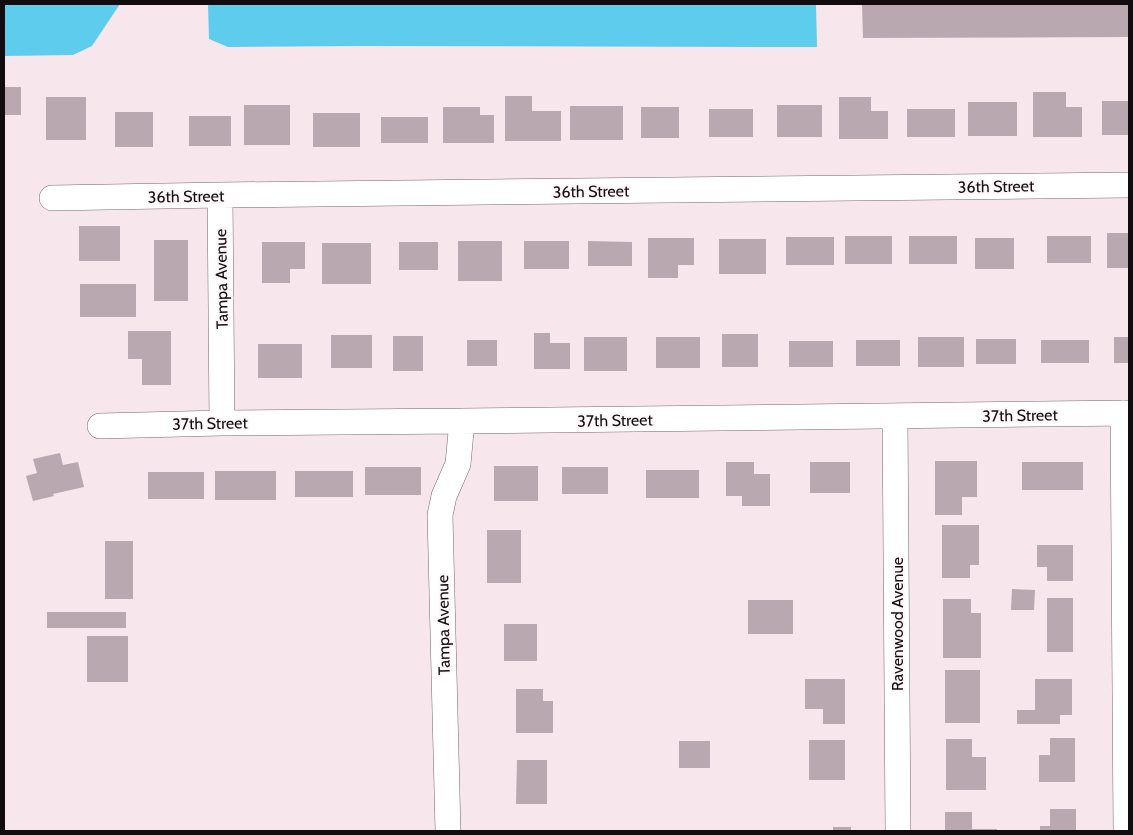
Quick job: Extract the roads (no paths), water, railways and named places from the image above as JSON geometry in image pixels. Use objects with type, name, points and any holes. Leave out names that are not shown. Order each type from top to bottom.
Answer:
[{"type":"street","name":"36th Street","points":[[52,198],[1129,185]]},
{"type":"street","name":"Tampa Avenue","points":[[220,195],[222,423]]},
{"type":"street","name":"37th Street","points":[[100,426],[1126,413]]},
{"type":"street","points":[[1126,413],[1126,831]]},
{"type":"street","name":"Ravenwood Avenue","points":[[895,416],[898,831]]},
{"type":"street","name":"Tampa Avenue","points":[[448,831],[440,515],[444,496],[458,464],[462,421]]},
{"type":"water","points":[[4,4],[120,4],[92,46],[73,55],[4,56]]},
{"type":"water","points":[[208,4],[816,4],[817,47],[228,47],[209,39]]}]
